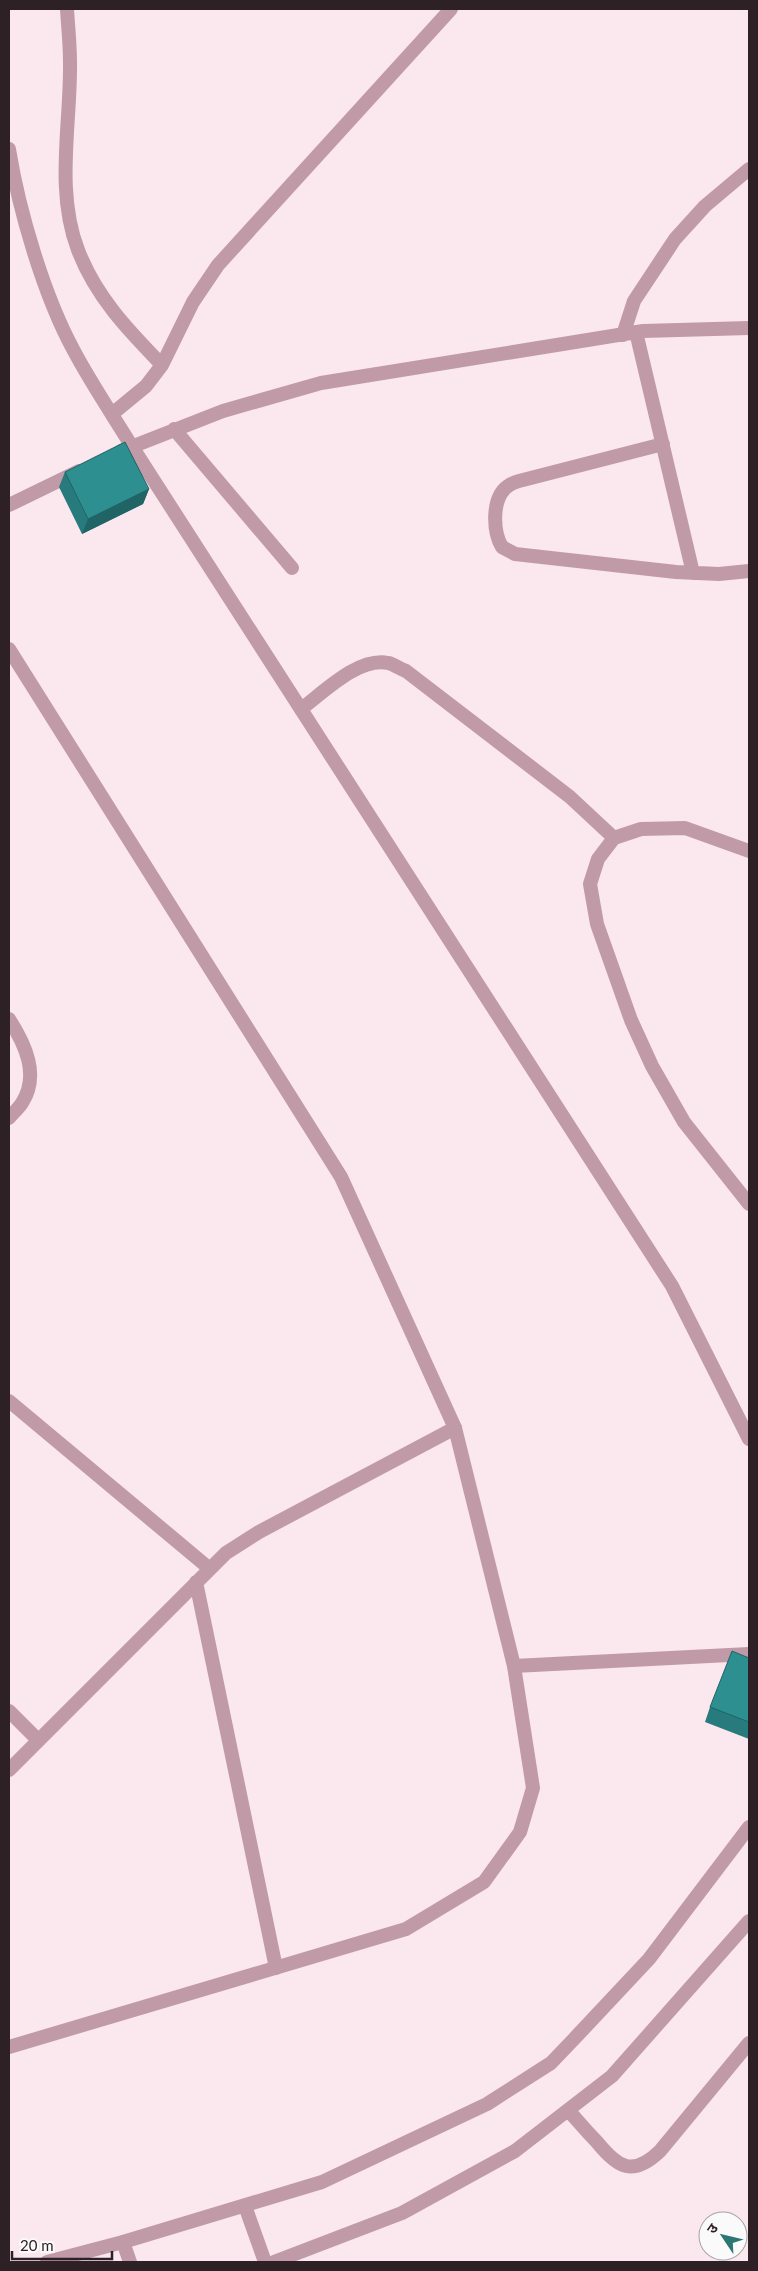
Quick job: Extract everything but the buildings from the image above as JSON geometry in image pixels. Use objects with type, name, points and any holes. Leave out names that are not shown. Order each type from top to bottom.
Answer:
[{"type":"street","points":[[68,9],[70,62],[66,196],[78,249],[96,286],[118,319],[162,366]]},
{"type":"street","points":[[112,414],[146,386],[162,366],[193,302],[218,265],[451,9]]},
{"type":"street","points":[[9,149],[25,218],[48,295],[73,350],[131,446],[672,1286],[749,1439]]},
{"type":"street","points":[[693,573],[663,444],[630,333],[634,301],[675,239],[705,206],[749,169]]},
{"type":"street","points":[[105,458],[222,411],[321,383],[630,333],[749,328]]},
{"type":"street","points":[[174,429],[292,568]]},
{"type":"street","points":[[663,444],[519,481],[507,487],[499,497],[497,509],[496,530],[502,547],[515,554],[693,573],[719,574],[749,571]]},
{"type":"street","points":[[9,505],[88,467]]},
{"type":"street","points":[[9,649],[341,1176],[455,1428],[514,1666],[533,1788],[520,1832],[484,1882],[406,1930],[9,2047]]},
{"type":"street","points":[[301,709],[358,666],[371,663],[389,663],[406,672],[570,797],[614,838]]},
{"type":"street","points":[[749,851],[685,828],[641,828],[614,838],[598,859],[590,884],[597,924],[631,1020],[652,1066],[684,1122],[749,1204]]},
{"type":"street","points":[[9,1019],[19,1035],[29,1060],[30,1082],[22,1103],[9,1118]]},
{"type":"street","points":[[9,1401],[210,1569]]},
{"type":"street","points":[[9,1770],[226,1553],[259,1532],[455,1428]]},
{"type":"street","points":[[196,1582],[276,1968]]},
{"type":"street","points":[[514,1666],[749,1654]]},
{"type":"street","points":[[9,1711],[38,1740]]},
{"type":"street","points":[[47,2262],[124,2242],[322,2182],[487,2104],[551,2063],[649,1960],[749,1827]]},
{"type":"street","points":[[274,2262],[402,2212],[515,2151],[612,2076],[749,1921]]},
{"type":"street","points":[[568,2110],[620,2166],[631,2168],[648,2163],[660,2152],[749,2043]]},
{"type":"street","points":[[245,2206],[265,2262]]},
{"type":"street","points":[[124,2242],[130,2262]]}]
